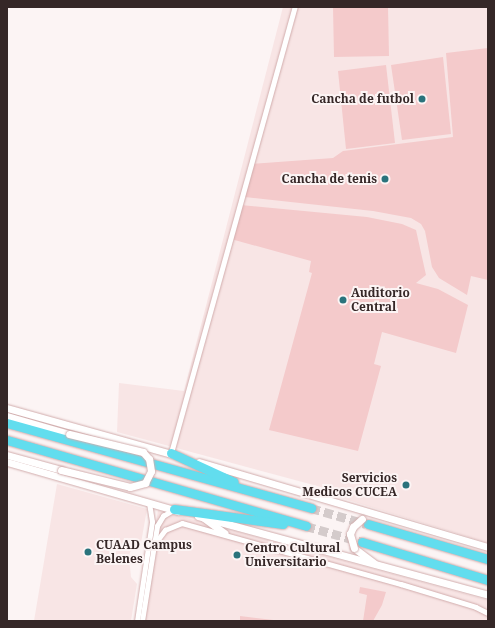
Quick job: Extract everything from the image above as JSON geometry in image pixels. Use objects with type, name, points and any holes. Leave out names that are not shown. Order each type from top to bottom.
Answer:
[{"type":"highway","points":[[7,424],[311,508],[293,499],[230,480],[171,453]]},
{"type":"highway","points":[[7,440],[306,526],[174,510]]},
{"type":"highway","points":[[365,522],[488,559]]},
{"type":"highway","points":[[362,542],[488,580]]},
{"type":"highway","points":[[434,544],[488,555]]},
{"type":"main road","points":[[7,408],[171,453],[380,517],[488,547]]},
{"type":"main road","points":[[7,416],[69,434],[140,451],[148,457],[151,471],[145,483],[130,487],[7,455]]},
{"type":"main road","points":[[7,462],[384,569],[488,595]]},
{"type":"main road","points":[[201,516],[224,534]]},
{"type":"main road","points":[[380,517],[353,527],[350,534],[354,548],[362,556],[384,569]]},
{"type":"street","points":[[171,453],[295,7]]},
{"type":"street","points":[[142,621],[153,546],[152,516],[149,503]]},
{"type":"street","points":[[137,621],[153,530],[163,516],[174,510]]},
{"type":"street","points":[[153,546],[164,531],[178,523],[224,534],[401,584],[476,607],[488,613]]},
{"type":"shaded area","points":[[283,7],[488,7],[488,543],[328,494],[321,487],[117,432],[119,383],[184,391]]},
{"type":"shaded area","points":[[333,7],[388,7],[389,56],[334,57]]},
{"type":"shaded area","points":[[488,48],[488,280],[471,276],[467,295],[439,278],[432,267],[425,231],[421,224],[411,218],[373,211],[245,197],[252,164],[333,158],[343,151],[453,137],[446,53]]},
{"type":"shaded area","name":"Cancha de futbol","points":[[443,57],[451,134],[402,140],[391,65]]},
{"type":"shaded area","name":"Cancha de futbol","points":[[386,65],[395,143],[346,149],[338,71]]},
{"type":"shaded area","points":[[241,205],[367,217],[402,224],[416,230],[426,275],[416,283],[438,289],[468,305],[456,353],[382,332],[374,364],[381,366],[358,451],[269,430],[312,273],[309,272],[311,261],[231,239]]},
{"type":"shaded area","name":"CUAAD Campus Belenes","points":[[57,484],[147,509],[141,543],[130,552],[129,557],[131,577],[137,584],[131,621],[34,621]]},
{"type":"shaded area","name":"Centro Cultural Universitario","points":[[158,510],[488,600],[488,621],[140,621]]},
{"type":"shaded area","points":[[360,587],[386,592],[382,605],[373,621],[363,621],[367,595],[359,593]]},
{"type":"shaded area","points":[[240,616],[282,621],[240,621]]},
{"type":"tunnel","points":[[311,508],[366,524]]},
{"type":"tunnel","points":[[306,526],[362,542]]},
{"type":"place","name":"Cancha de futbol","points":[[422,99]]},
{"type":"place","name":"Cancha de tenis","points":[[385,179]]},
{"type":"place","name":"Auditorio Central","points":[[343,300]]},
{"type":"place","name":"Servicios Medicos CUCEA","points":[[406,485]]},
{"type":"place","name":"CUAAD Campus Belenes","points":[[88,552]]},
{"type":"place","name":"Centro Cultural Universitario","points":[[237,555]]}]
